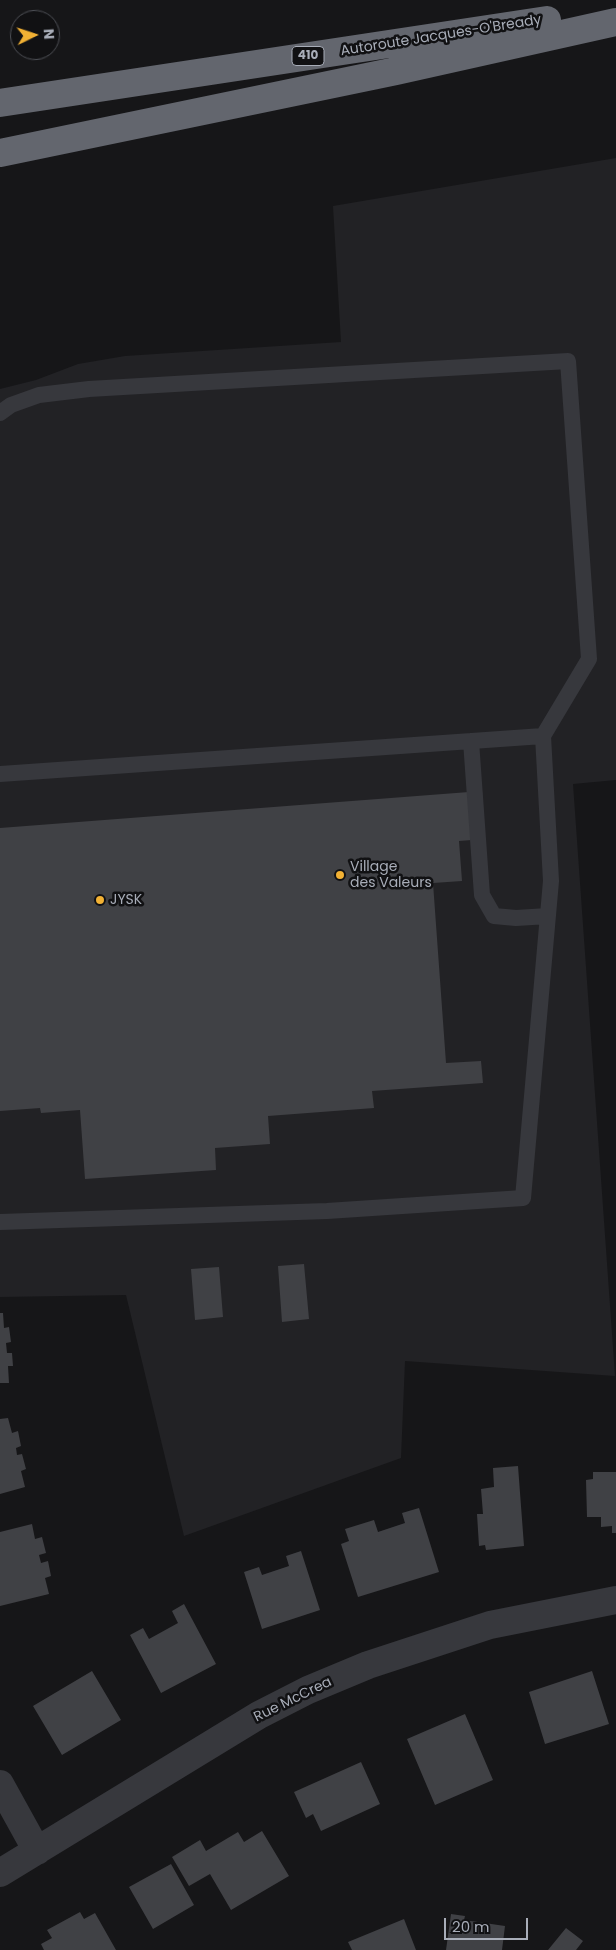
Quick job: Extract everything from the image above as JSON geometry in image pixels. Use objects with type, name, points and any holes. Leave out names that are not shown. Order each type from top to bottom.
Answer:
[{"type":"highway","name":"Autoroute Jacques-O'Bready","points":[[0,103],[616,10]]},
{"type":"highway","points":[[0,153],[396,71],[616,22]]},
{"type":"street","name":"Rue McCrea","points":[[0,1873],[259,1715],[308,1690],[368,1665],[490,1625],[616,1600]]},
{"type":"street","points":[[0,1784],[37,1851]]},
{"type":"lane","points":[[0,413],[12,405],[39,395],[89,389],[568,361],[588,659],[543,736],[551,881],[523,1198],[327,1212],[0,1222]]},
{"type":"lane","points":[[0,774],[543,736]]},
{"type":"lane","points":[[471,741],[482,895],[494,916],[516,918],[548,916]]},
{"type":"shaded area","points":[[616,158],[616,780],[573,784],[615,1376],[405,1361],[401,1458],[184,1536],[126,1295],[0,1297],[0,389],[36,380],[78,364],[125,356],[341,342],[333,206]]},
{"type":"building","points":[[482,791],[485,839],[459,841],[462,881],[433,883],[446,1063],[481,1061],[483,1083],[372,1091],[374,1108],[268,1116],[270,1144],[215,1148],[216,1170],[85,1179],[80,1110],[41,1113],[40,1108],[0,1111],[0,828]]},
{"type":"building","points":[[304,1264],[309,1319],[282,1322],[278,1266]]},
{"type":"building","points":[[219,1267],[223,1317],[195,1320],[191,1269]]},
{"type":"building","points":[[0,1313],[3,1313],[4,1328],[9,1327],[11,1342],[6,1343],[7,1353],[12,1353],[13,1366],[8,1366],[9,1383],[0,1383]]},
{"type":"building","points":[[8,1418],[12,1433],[18,1431],[21,1446],[16,1448],[17,1455],[22,1454],[26,1469],[21,1471],[25,1487],[0,1494],[0,1419]]},
{"type":"building","points":[[518,1466],[524,1546],[486,1550],[485,1545],[479,1546],[477,1514],[483,1514],[481,1489],[494,1487],[493,1468]]},
{"type":"building","points":[[593,1472],[616,1472],[616,1533],[612,1533],[612,1526],[601,1527],[601,1517],[587,1517],[586,1480],[593,1479]]},
{"type":"building","points":[[419,1508],[439,1572],[358,1597],[341,1544],[349,1541],[345,1529],[374,1520],[378,1532],[405,1523],[402,1513]]},
{"type":"building","points":[[32,1524],[35,1539],[42,1537],[46,1553],[39,1555],[41,1563],[48,1561],[51,1576],[45,1578],[49,1594],[0,1606],[0,1532]]},
{"type":"building","points":[[301,1551],[320,1610],[262,1629],[244,1572],[259,1567],[262,1575],[289,1566],[286,1556]]},
{"type":"building","points":[[184,1604],[216,1664],[161,1693],[130,1635],[143,1628],[149,1639],[178,1623],[172,1611]]},
{"type":"building","points":[[92,1671],[121,1720],[62,1755],[33,1706]]},
{"type":"building","points":[[592,1671],[609,1724],[545,1744],[529,1692]]},
{"type":"building","points":[[465,1714],[493,1780],[435,1805],[407,1739]]},
{"type":"building","points":[[361,1762],[380,1804],[321,1831],[313,1814],[306,1818],[294,1792]]},
{"type":"building","points":[[262,1831],[289,1876],[231,1910],[210,1874],[189,1886],[172,1857],[200,1840],[206,1851],[238,1832],[244,1842]]},
{"type":"building","points":[[171,1864],[194,1905],[153,1929],[129,1887]]},
{"type":"building","points":[[80,1912],[84,1919],[95,1913],[116,1950],[44,1950],[41,1944],[52,1938],[47,1930]]},
{"type":"building","points":[[451,1914],[465,1916],[464,1920],[505,1926],[502,1950],[446,1950]]},
{"type":"building","points":[[404,1919],[416,1950],[352,1950],[348,1942]]},
{"type":"building","points":[[566,1928],[583,1941],[576,1950],[548,1950]]},
{"type":"place","name":"Village des Valeurs","points":[[340,875]]},
{"type":"place","name":"JYSK","points":[[100,900]]}]
